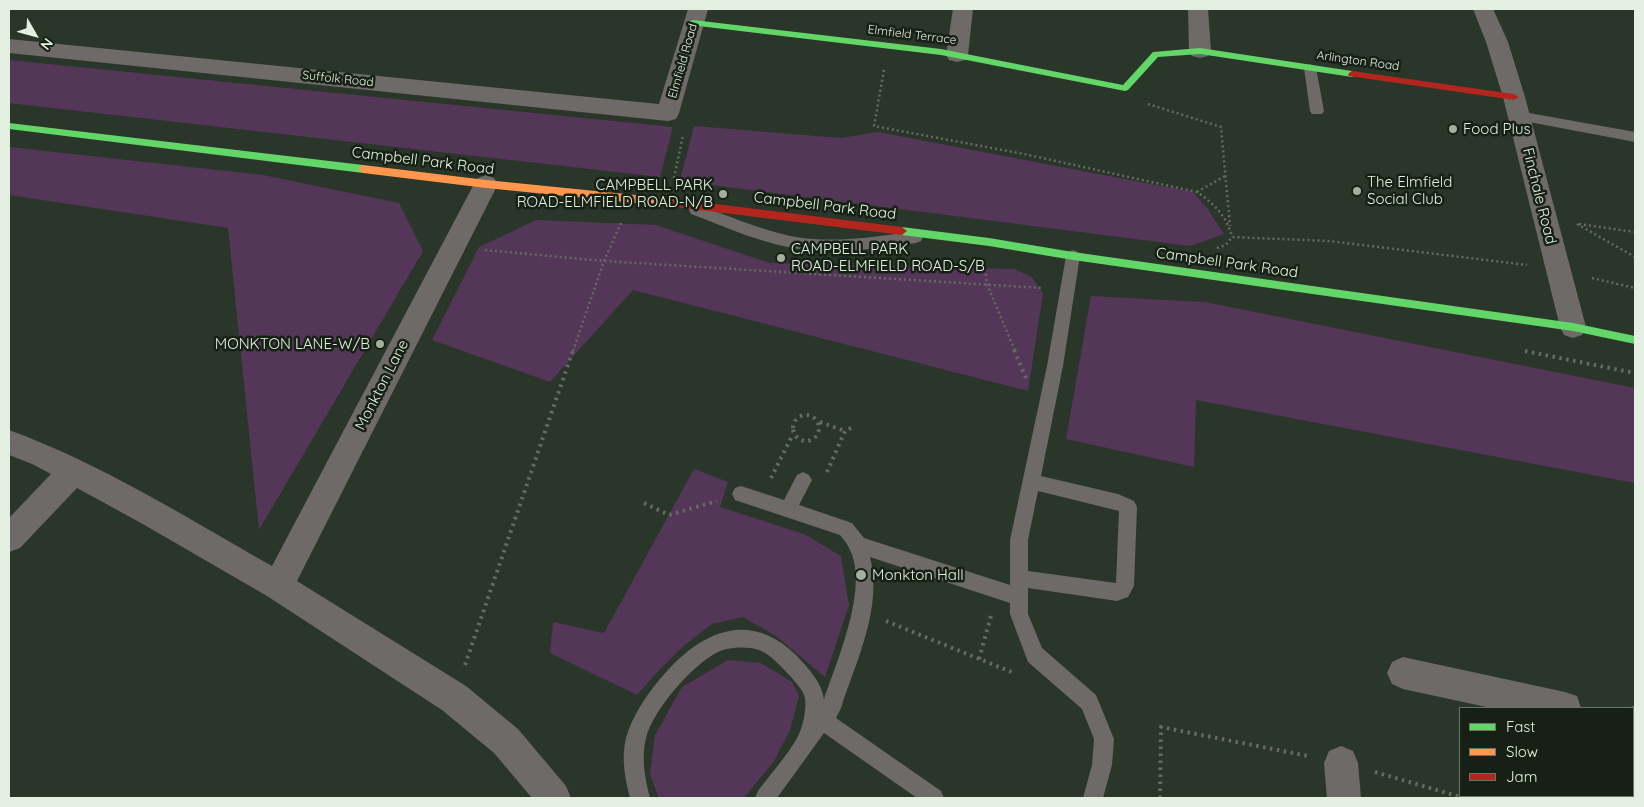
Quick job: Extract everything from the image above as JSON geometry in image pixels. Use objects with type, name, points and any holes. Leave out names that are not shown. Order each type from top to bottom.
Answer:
[{"type":"street","points":[[958,55],[963,9]]},
{"type":"street","points":[[1198,9],[1200,51]]},
{"type":"street","name":"Finchale Road","points":[[1483,9],[1497,42],[1516,106],[1573,327]]},
{"type":"street","name":"Elmfield Terrace","points":[[696,16],[958,55],[1125,88]]},
{"type":"street","name":"Elmfield Road","points":[[668,113],[696,16]]},
{"type":"street","name":"Suffolk Road","points":[[9,46],[668,113]]},
{"type":"street","name":"Arlington Road","points":[[1125,88],[1156,54],[1200,51],[1310,68],[1516,106]]},
{"type":"street","name":"Campbell Park Road","points":[[9,126],[486,184],[681,204],[930,234],[1573,327],[1635,340]]},
{"type":"street","name":"Monkton Lane","points":[[278,586],[486,184]]},
{"type":"street","points":[[9,443],[42,456],[151,513],[278,586],[454,698],[506,741],[554,798]]},
{"type":"street","points":[[9,538],[73,472]]},
{"type":"street","points":[[1403,673],[1560,707]]},
{"type":"street","points":[[1341,763],[1344,798]]},
{"type":"lane","points":[[1310,68],[1317,111]]},
{"type":"lane","points":[[1516,106],[1635,137]]},
{"type":"lane","points":[[681,204],[748,230],[805,244],[863,245],[930,234]]},
{"type":"lane","points":[[1073,256],[1045,414],[1018,540],[1018,597],[1019,614],[1035,655],[1089,702],[1104,740],[1102,765],[1093,798]]},
{"type":"lane","points":[[788,509],[803,480]]},
{"type":"lane","points":[[1019,578],[1117,592],[1122,591],[1125,586],[1128,507],[1118,502],[1031,482]]},
{"type":"lane","points":[[742,494],[846,529],[858,545],[864,569],[863,611],[831,708],[765,798]]},
{"type":"lane","points":[[858,545],[1018,597]]},
{"type":"lane","points":[[640,798],[633,754],[638,732],[648,711],[674,677],[688,663],[722,641],[760,641],[780,652],[808,681],[817,701],[806,742]]},
{"type":"lane","points":[[822,720],[933,798]]},
{"type":"lane","points":[[909,798],[933,798]]},
{"type":"path","points":[[889,46],[874,126],[1024,154],[1197,192],[1215,204],[1230,227]]},
{"type":"path","points":[[1125,88],[1135,100],[1221,127],[1232,237],[1226,245],[1190,257],[1188,272]]},
{"type":"path","points":[[668,113],[685,125],[674,180]]},
{"type":"path","points":[[1197,192],[1225,176]]},
{"type":"path","points":[[1635,232],[1575,224],[1635,257]]},
{"type":"path","points":[[1232,237],[1329,241],[1557,269],[1635,288]]},
{"type":"path","points":[[989,242],[985,273],[987,284],[1021,367],[1045,414]]},
{"type":"path","points":[[454,698],[604,261]]},
{"type":"path","points":[[819,422],[818,434],[810,440],[800,440],[793,434],[791,425],[800,416],[813,416],[819,422],[845,431]]},
{"type":"path","points":[[760,500],[793,434]]},
{"type":"path","points":[[644,503],[669,514],[742,494]]},
{"type":"path","points":[[979,659],[999,590]]},
{"type":"path","points":[[863,611],[1019,675]]},
{"type":"path","points":[[1160,798],[1161,727],[1341,763],[1459,797]]},
{"type":"shaded area","points":[[9,60],[673,127],[660,177],[9,103]]},
{"type":"shaded area","points":[[694,126],[841,138],[878,132],[1193,192],[1207,208],[1224,234],[1190,246],[680,181]]},
{"type":"shaded area","points":[[9,147],[263,175],[399,203],[423,251],[259,530],[228,228],[9,195]]},
{"type":"shaded area","points":[[536,220],[656,225],[770,263],[1014,269],[1032,277],[1043,294],[1028,391],[633,290],[550,382],[432,340],[479,247]]},
{"type":"shaded area","points":[[1091,296],[1205,302],[1635,388],[1635,483],[1196,400],[1194,467],[1066,439]]},
{"type":"shaded area","points":[[694,469],[728,482],[720,507],[804,534],[841,556],[849,605],[825,677],[776,636],[743,617],[712,624],[686,644],[637,695],[550,653],[553,622],[604,633]]},
{"type":"shaded area","points":[[728,660],[761,663],[792,682],[799,696],[790,730],[774,761],[744,798],[659,798],[650,774],[655,735],[682,687]]},
{"type":"traffic: fast","points":[[693,23],[941,52],[1125,88],[1156,54],[1200,51],[1352,74]]},
{"type":"traffic: fast","points":[[9,126],[363,169]]},
{"type":"traffic: fast","points":[[902,231],[1573,327],[1635,340]]},
{"type":"traffic: slow","points":[[363,169],[486,184],[675,203]]},
{"type":"traffic: jam","points":[[1352,74],[1514,97]]},
{"type":"traffic: jam","points":[[675,203],[902,231]]},
{"type":"place","name":"Food Plus","points":[[1453,129]]},
{"type":"place","name":"The Elmfield Social Club","points":[[1357,191]]},
{"type":"place","name":"CAMPBELL PARK ROAD-ELMFIELD ROAD-N/B","points":[[723,194]]},
{"type":"place","name":"CAMPBELL PARK ROAD-ELMFIELD ROAD-S/B","points":[[781,258]]},
{"type":"place","name":"MONKTON LANE-W/B","points":[[380,344]]},
{"type":"place","name":"Monkton Hall","points":[[861,575]]}]
